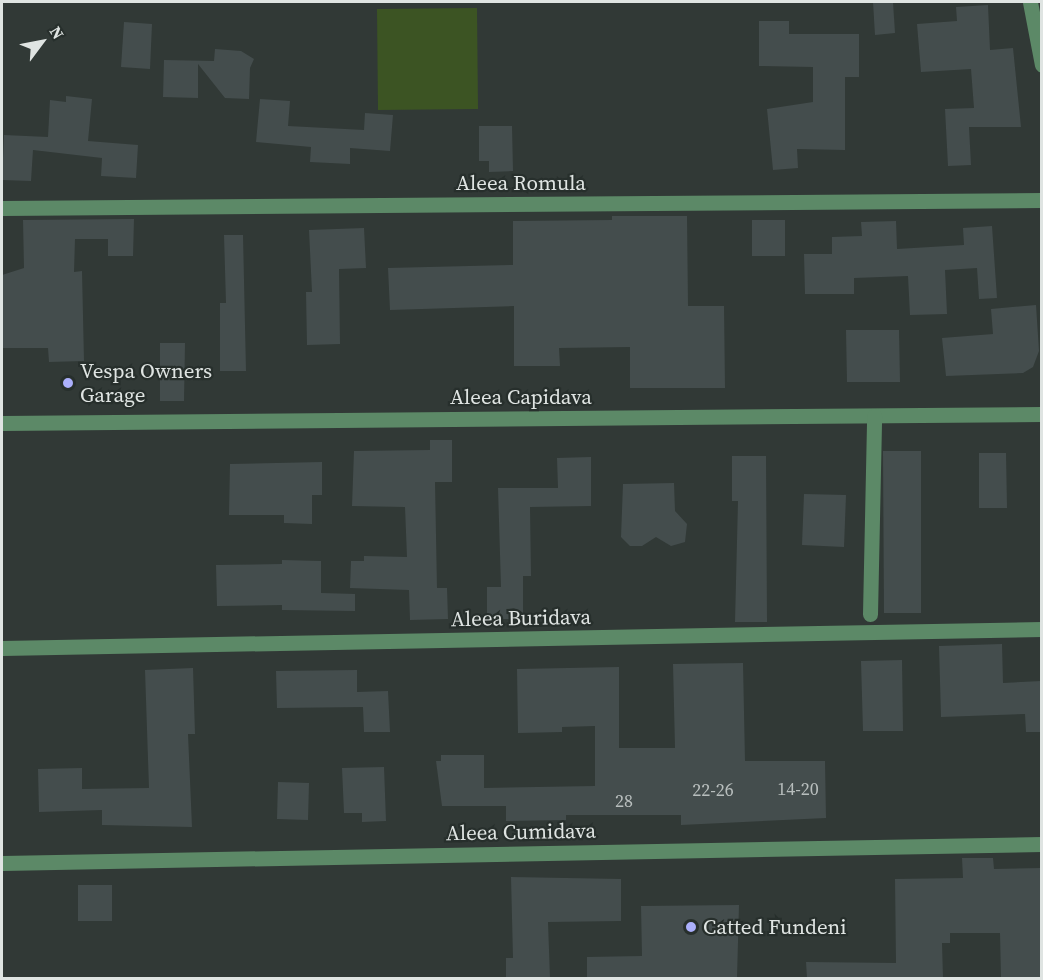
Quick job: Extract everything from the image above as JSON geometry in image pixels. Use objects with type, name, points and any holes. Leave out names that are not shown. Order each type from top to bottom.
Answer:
[{"type":"street","points":[[1030,2],[1041,65]]},
{"type":"street","name":"Aleea Romula","points":[[2,208],[1041,200]]},
{"type":"street","name":"Aleea Capidava","points":[[2,423],[1041,414]]},
{"type":"street","points":[[870,614],[874,416]]},
{"type":"street","name":"Aleea Buridava","points":[[2,648],[1041,629]]},
{"type":"street","name":"Aleea Cumidava","points":[[2,863],[1041,843]]},
{"type":"green space","points":[[477,8],[478,109],[378,110],[377,9]]},
{"type":"building","points":[[873,2],[893,2],[895,33],[875,35]]},
{"type":"building","points":[[988,5],[990,50],[1013,48],[1021,127],[969,127],[971,165],[948,166],[945,109],[974,108],[971,69],[921,72],[917,24],[957,21],[956,7]]},
{"type":"building","points":[[759,21],[789,21],[789,34],[859,34],[859,77],[845,77],[845,150],[797,149],[798,168],[773,170],[767,109],[813,102],[813,67],[759,66]]},
{"type":"building","points":[[124,22],[152,24],[150,69],[121,67]]},
{"type":"building","points":[[215,49],[241,51],[254,59],[250,68],[249,99],[225,98],[198,64],[198,98],[163,97],[164,60],[214,61]]},
{"type":"building","points":[[66,96],[92,99],[88,141],[138,145],[136,178],[101,176],[102,158],[33,150],[31,181],[2,180],[4,135],[48,137],[50,100],[66,102]]},
{"type":"building","points":[[260,99],[290,101],[288,126],[364,130],[365,113],[393,115],[390,151],[350,148],[350,164],[310,162],[311,147],[256,142]]},
{"type":"building","points":[[479,126],[512,126],[513,171],[489,172],[489,161],[479,161]]},
{"type":"building","points":[[612,216],[687,216],[688,306],[724,306],[725,388],[630,388],[630,347],[559,348],[560,366],[514,366],[514,306],[390,310],[388,268],[513,265],[513,221],[612,220]]},
{"type":"building","points":[[134,219],[133,256],[108,256],[108,239],[75,239],[74,272],[82,271],[84,361],[49,362],[48,348],[2,348],[2,275],[24,268],[23,220]]},
{"type":"building","points":[[752,220],[785,220],[785,256],[752,256]]},
{"type":"building","points":[[896,221],[897,249],[964,245],[963,228],[992,226],[997,298],[979,299],[977,268],[945,270],[947,314],[910,315],[908,276],[854,278],[854,294],[805,294],[804,254],[832,254],[832,237],[862,236],[861,222]]},
{"type":"building","points":[[364,228],[366,268],[339,269],[340,344],[307,345],[306,292],[312,292],[309,230]]},
{"type":"building","points":[[224,235],[243,235],[246,371],[220,371],[220,303],[226,303]]},
{"type":"building","points":[[1036,305],[1039,351],[1033,367],[1023,373],[946,376],[942,338],[993,334],[991,309]]},
{"type":"building","points":[[846,330],[899,330],[900,382],[847,382]]},
{"type":"building","points":[[160,343],[185,343],[184,401],[160,401]]},
{"type":"building","points":[[430,440],[452,440],[452,482],[435,482],[437,588],[447,588],[448,619],[410,620],[409,590],[350,588],[351,561],[364,561],[364,556],[407,557],[405,507],[352,506],[354,451],[430,450]]},
{"type":"building","points":[[883,451],[921,451],[921,613],[884,613]]},
{"type":"building","points":[[979,453],[1006,453],[1007,508],[979,508]]},
{"type":"building","points":[[732,456],[766,456],[767,622],[735,622],[738,501],[732,501]]},
{"type":"building","points":[[591,457],[591,506],[530,507],[531,576],[523,576],[523,619],[487,619],[487,587],[501,587],[498,488],[558,488],[557,458]]},
{"type":"building","points":[[322,462],[322,495],[312,495],[312,524],[284,523],[284,515],[229,515],[230,464]]},
{"type":"building","points":[[674,483],[675,511],[687,524],[685,542],[671,546],[656,537],[642,546],[630,546],[621,537],[623,484]]},
{"type":"building","points":[[804,494],[846,495],[844,547],[802,545]]},
{"type":"building","points":[[282,560],[321,561],[321,593],[355,594],[355,611],[282,610],[282,605],[217,606],[216,565],[282,564]]},
{"type":"building","points":[[1002,644],[1003,683],[1041,681],[1041,732],[1026,732],[1025,714],[941,717],[939,646]]},
{"type":"building","points":[[902,660],[903,731],[863,731],[861,661]]},
{"type":"building","points":[[743,663],[745,761],[825,761],[826,818],[681,825],[681,815],[566,815],[566,820],[506,821],[506,806],[442,806],[436,761],[441,761],[441,755],[484,755],[484,788],[595,786],[595,726],[562,727],[562,732],[518,733],[517,669],[619,667],[619,748],[675,748],[673,664]]},
{"type":"building","points":[[193,668],[195,734],[188,734],[192,827],[102,825],[102,810],[39,812],[38,769],[82,768],[82,789],[149,788],[145,670]]},
{"type":"building","points":[[357,670],[357,692],[388,691],[390,732],[364,732],[363,707],[277,708],[276,671]]},
{"type":"building","points":[[384,767],[386,821],[362,822],[362,813],[344,813],[342,768]]},
{"type":"building","points":[[278,782],[309,783],[308,820],[277,819]]},
{"type":"building","points":[[962,858],[993,858],[994,869],[1041,868],[1041,978],[1001,978],[1000,933],[950,933],[950,943],[942,943],[943,978],[807,978],[806,962],[896,963],[895,879],[963,878]]},
{"type":"building","points":[[511,877],[621,879],[621,921],[548,922],[550,978],[506,978],[506,958],[513,958]]},
{"type":"building","points":[[78,885],[112,885],[112,921],[78,921]]},
{"type":"building","points":[[739,905],[737,978],[587,978],[587,957],[642,956],[641,906]]},
{"type":"place","name":"Vespa Owners Garage","points":[[68,383]]},
{"type":"place","name":"Catted Fundeni","points":[[691,927]]}]
